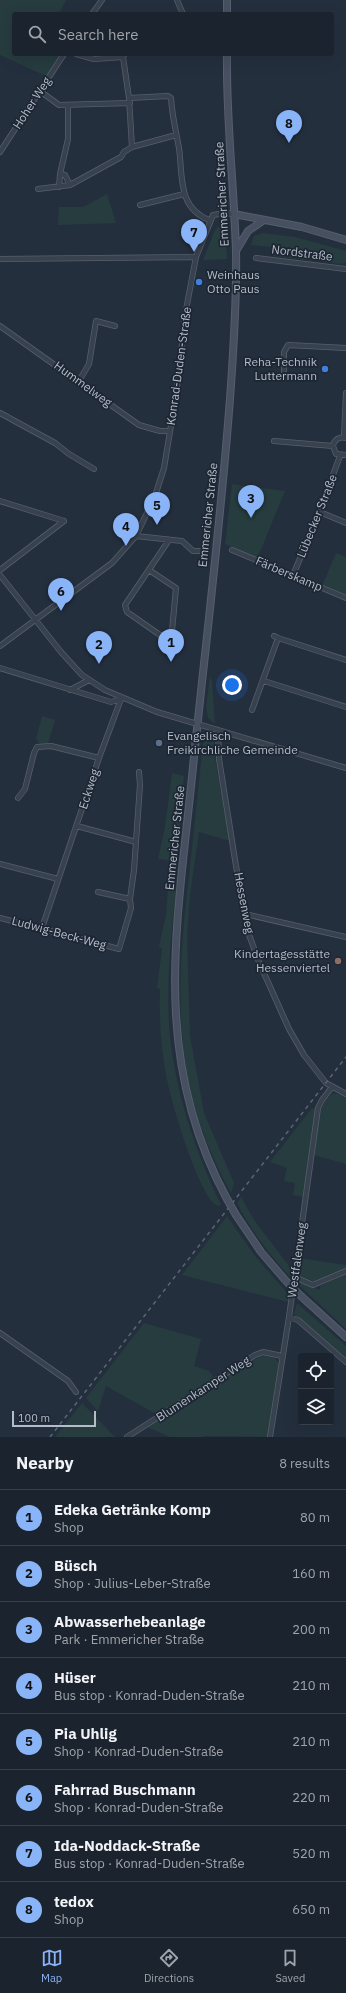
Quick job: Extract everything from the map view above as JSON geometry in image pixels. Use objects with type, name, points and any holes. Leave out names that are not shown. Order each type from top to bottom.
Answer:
[{"type":"main road","points":[[227,0],[227,12]]},
{"type":"main road","name":"Emmericher Straße","points":[[227,56],[236,252],[231,384],[179,909],[174,978],[177,1040],[187,1098],[202,1147],[212,1172],[236,1215],[261,1252],[286,1281],[346,1337]]},
{"type":"main road","name":"Nordstraße","points":[[234,214],[245,218],[302,227],[346,240]]},
{"type":"main road","points":[[236,252],[248,231],[264,220]]},
{"type":"street","points":[[93,12],[102,0]]},
{"type":"street","points":[[177,0],[182,12]]},
{"type":"street","name":"Hoher Weg","points":[[0,152],[63,56]]},
{"type":"street","points":[[83,56],[94,59],[116,56]]},
{"type":"street","points":[[124,56],[132,147]]},
{"type":"street","points":[[40,92],[59,105],[168,96],[171,98],[172,118],[179,148],[180,177],[184,194],[201,217],[210,220],[213,215],[217,213],[234,214]]},
{"type":"street","points":[[59,187],[60,168],[68,139],[68,105]]},
{"type":"street","points":[[38,188],[70,185],[121,157],[124,152],[132,147],[176,135]]},
{"type":"street","points":[[60,174],[65,175],[70,185]]},
{"type":"street","points":[[140,206],[184,194]]},
{"type":"street","name":"Konrad-Duden-Straße","points":[[0,646],[112,563],[136,536],[155,496],[162,475],[170,431],[186,310],[196,257],[210,220]]},
{"type":"street","points":[[0,259],[196,257]]},
{"type":"street","name":"Nordstraße","points":[[256,258],[346,269]]},
{"type":"street","points":[[79,381],[88,364],[96,321],[115,326]]},
{"type":"street","name":"Hummelweg","points":[[0,326],[139,424],[160,431],[170,431]]},
{"type":"street","points":[[284,378],[284,352],[288,346],[346,348]]},
{"type":"street","points":[[346,393],[345,438],[336,439],[333,446],[336,454],[340,456],[346,455]]},
{"type":"street","points":[[0,413],[55,443],[69,454],[94,469]]},
{"type":"street","points":[[274,441],[333,446]]},
{"type":"street","name":"Lübecker Straße","points":[[293,575],[330,488],[330,483],[340,456]]},
{"type":"street","points":[[0,501],[64,521],[0,570]]},
{"type":"street","points":[[320,512],[346,523]]},
{"type":"street","points":[[136,536],[182,541],[193,551],[203,551]]},
{"type":"street","points":[[149,570],[176,588],[172,631],[169,636],[160,635],[125,610],[125,605],[169,540]]},
{"type":"street","name":"Färberskamp","points":[[232,550],[346,598]]},
{"type":"street","points":[[0,575],[61,652],[82,675],[121,699],[197,725],[346,768]]},
{"type":"street","points":[[252,710],[264,681],[276,637],[346,660]]},
{"type":"street","points":[[0,668],[111,702],[121,699]]},
{"type":"street","points":[[70,690],[89,680]]},
{"type":"street","points":[[264,681],[346,707]]},
{"type":"street","name":"Eckweg","points":[[42,928],[99,758],[121,699]]},
{"type":"street","name":"Hessenweg","points":[[218,731],[219,759],[224,794],[248,932],[259,962],[289,1029],[311,1066],[332,1087],[346,1094]]},
{"type":"street","points":[[18,798],[25,789],[34,752],[38,747],[51,746],[99,758]]},
{"type":"street","points":[[98,892],[130,899],[136,842],[140,785],[139,772]]},
{"type":"street","points":[[77,826],[136,842]]},
{"type":"street","points":[[0,864],[58,880]]},
{"type":"street","name":"Ludwig-Beck-Weg","points":[[0,918],[119,948],[131,908],[130,899]]},
{"type":"street","points":[[245,914],[346,937]]},
{"type":"street","name":"Westfalenweg","points":[[270,1437],[289,1317],[318,1108],[332,1087]]},
{"type":"street","points":[[294,1277],[313,1285],[346,1271]]},
{"type":"street","points":[[289,1317],[298,1320],[346,1362]]},
{"type":"street","points":[[0,1333],[68,1381],[76,1392]]},
{"type":"street","name":"Blumenkamper Weg","points":[[127,1437],[255,1355],[263,1352],[282,1356]]},
{"type":"green space","points":[[0,0],[66,0],[60,12],[12,12],[12,56],[60,56],[46,76],[0,55]]},
{"type":"green space","points":[[107,194],[116,223],[58,225],[59,207],[83,207]]},
{"type":"green space","points":[[219,226],[226,230],[227,259],[203,260],[215,230]]},
{"type":"green space","points":[[263,233],[295,237],[346,251],[346,263],[340,264],[274,256],[272,247],[251,245],[254,236]]},
{"type":"green space","points":[[232,484],[285,491],[257,559],[225,544]]},
{"type":"green space","points":[[336,553],[346,557],[346,596],[322,586]]},
{"type":"green space","points":[[210,676],[212,682],[215,724],[208,718],[206,707]]},
{"type":"green space","points":[[42,716],[55,720],[48,744],[40,744],[36,739]]},
{"type":"green space","points":[[214,738],[215,758],[230,841],[199,832],[190,895],[187,934],[190,1036],[204,1113],[234,1183],[231,1193],[211,1152],[195,1108],[184,1053],[180,1003],[184,927],[203,744],[206,740]]},
{"type":"green space","points":[[172,773],[184,776],[177,854],[175,855],[174,860],[179,862],[169,964],[169,1025],[175,1072],[187,1118],[202,1162],[221,1205],[218,1206],[211,1200],[203,1187],[187,1149],[167,1080],[162,1046],[160,989],[157,988],[162,949],[159,947],[166,915],[168,889],[171,889],[174,861],[158,859],[165,827]]},
{"type":"green space","points":[[334,1093],[346,1096],[346,1164],[314,1155],[320,1112],[328,1098]]},
{"type":"green space","points":[[312,1108],[316,1109],[303,1197],[293,1195],[295,1183],[284,1181],[287,1168],[270,1162]]},
{"type":"green space","points":[[241,1197],[254,1220],[292,1270],[290,1277],[268,1251],[248,1223],[237,1203]]},
{"type":"green space","points":[[227,1216],[255,1256],[289,1295],[288,1302],[182,1275]]},
{"type":"green space","points":[[299,1258],[346,1265],[346,1269],[315,1282],[296,1275]]},
{"type":"green space","points":[[346,1274],[346,1329],[299,1285],[302,1283],[320,1290],[320,1286]]},
{"type":"green space","points":[[297,1303],[346,1346],[346,1358],[294,1314]]},
{"type":"green space","points":[[144,1323],[201,1339],[194,1366],[209,1371],[215,1379],[158,1415],[106,1386],[98,1411],[86,1398]]},
{"type":"green space","points":[[262,1355],[273,1357],[279,1362],[268,1437],[170,1437],[147,1427]]},
{"type":"green space","points":[[82,1403],[115,1437],[55,1437]]},
{"type":"railway","points":[[50,1437],[346,1057]]},
{"type":"place","name":"tedox","points":[[289,143]]},
{"type":"place","name":"Ida-Noddack-Straße","points":[[194,252]]},
{"type":"place","name":"Weinhaus Otto Paus","points":[[199,282]]},
{"type":"place","name":"Reha-Technik Luttermann","points":[[325,369]]},
{"type":"place","name":"Abwasserhebeanlage","points":[[251,518]]},
{"type":"place","name":"Pia Uhlig","points":[[157,525]]},
{"type":"place","name":"Hüser","points":[[126,546]]},
{"type":"place","name":"Fahrrad Buschmann","points":[[61,611]]},
{"type":"place","name":"Edeka Getränke Komp","points":[[171,662]]},
{"type":"place","name":"Büsch","points":[[99,664]]},
{"type":"place","name":"Evangelisch Freikirchliche Gemeinde","points":[[159,743]]},
{"type":"place","name":"Kindertagesstätte Hessenviertel","points":[[338,961]]}]
